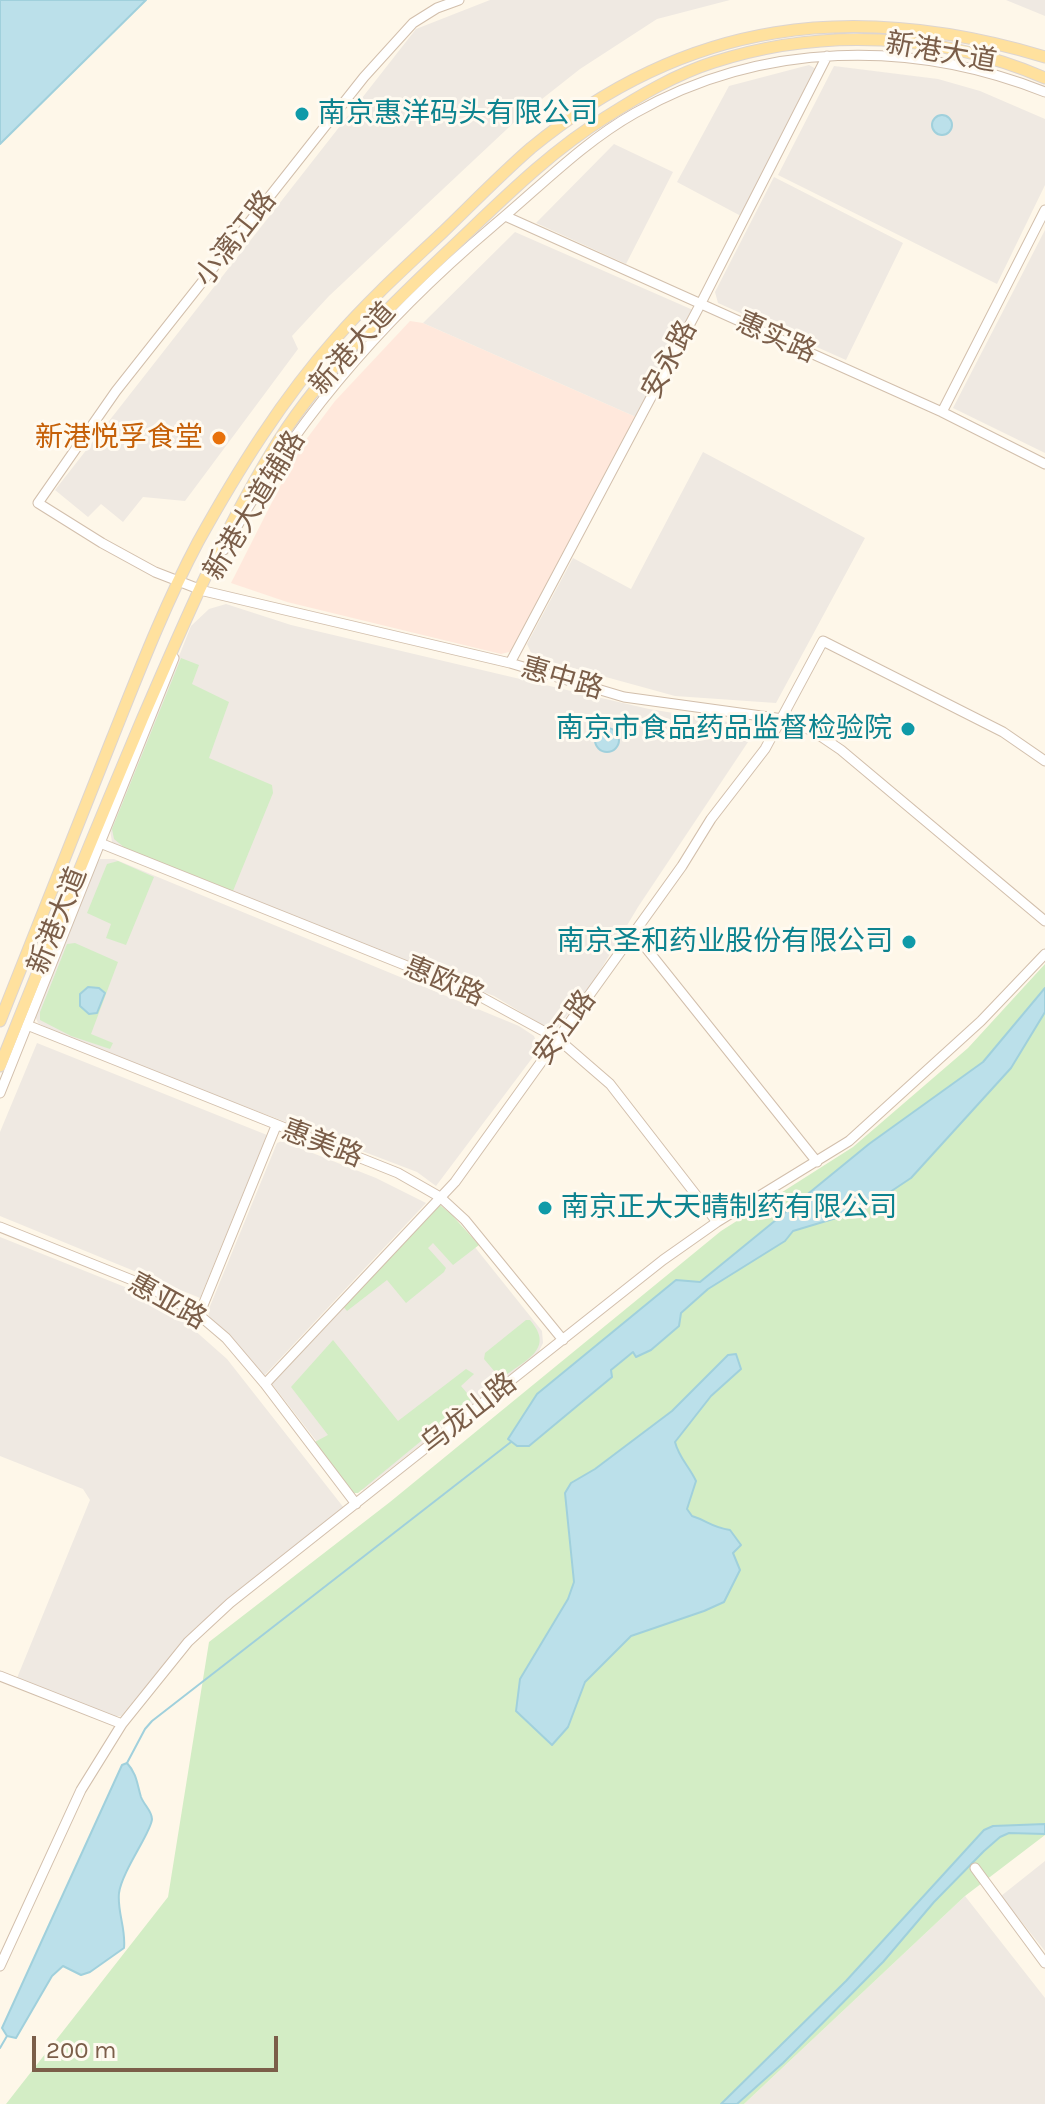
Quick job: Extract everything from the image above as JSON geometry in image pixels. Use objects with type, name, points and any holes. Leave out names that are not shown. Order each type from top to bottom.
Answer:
[{"type":"main road","name":"新港大道","points":[[0,1021],[137,676],[196,546],[263,434],[295,388],[338,336],[530,149],[610,91],[667,60],[753,32],[829,21],[873,20],[919,24],[991,38],[1045,57]]},
{"type":"main road","name":"新港大道","points":[[0,1066],[54,929],[236,512],[273,448],[305,403],[378,318],[541,166],[602,119],[662,84],[711,63],[769,47],[840,39],[911,41],[976,53],[1045,78]]},
{"type":"street","name":"小漓江路","points":[[38,503],[116,391],[364,77],[413,23],[437,8],[459,0]]},
{"type":"street","name":"新港大道辅路","points":[[0,1093],[201,590],[267,476],[321,400],[385,327],[464,251],[588,144],[634,113],[726,74],[770,62],[827,56],[896,55],[983,71],[1045,92]]},
{"type":"street","name":"安永路","points":[[510,663],[700,305],[827,56]]},
{"type":"street","points":[[942,412],[1045,210]]},
{"type":"street","name":"惠实路","points":[[505,216],[942,412],[1045,464]]},
{"type":"street","name":"惠中路","points":[[38,503],[155,572],[201,590],[510,663],[624,697],[783,719],[813,731],[841,750],[1045,921]]},
{"type":"street","name":"安江路","points":[[265,1384],[455,1182],[634,933],[711,819],[765,749],[823,641],[1003,732],[1045,761]]},
{"type":"street","name":"惠欧路","points":[[100,843],[472,992],[558,1039],[610,1084],[717,1222]]},
{"type":"street","points":[[634,933],[817,1162]]},
{"type":"street","name":"乌龙山路","points":[[0,1966],[81,1790],[122,1724],[188,1642],[230,1603],[663,1260],[860,1131],[981,1021],[1045,954]]},
{"type":"street","name":"惠美路","points":[[27,1025],[398,1173],[440,1197],[482,1239],[563,1340]]},
{"type":"street","points":[[199,1315],[276,1126]]},
{"type":"street","name":"惠亚路","points":[[0,1227],[147,1286],[199,1315],[226,1338],[265,1384],[356,1504]]},
{"type":"street","points":[[0,1676],[122,1724]]},
{"type":"street","points":[[975,1868],[1045,1963]]},
{"type":"shaded area","points":[[490,0],[730,0],[657,19],[580,69],[523,114],[329,296],[292,336],[298,349],[185,501],[143,497],[123,522],[101,504],[88,517],[55,490],[416,29]]},
{"type":"shaded area","points":[[1006,0],[1045,0],[1045,16]]},
{"type":"shaded area","points":[[809,65],[818,70],[741,216],[677,182],[729,86]]},
{"type":"shaded area","points":[[834,66],[938,79],[980,91],[1045,119],[1045,185],[997,284],[778,175]]},
{"type":"shaded area","points":[[614,144],[673,172],[626,264],[536,223]]},
{"type":"shaded area","points":[[774,177],[903,243],[846,360],[718,303],[715,292]]},
{"type":"shaded area","points":[[1045,230],[1045,453],[953,408]]},
{"type":"shaded area","points":[[515,232],[693,310],[636,417],[423,323]]},
{"type":"shaded area","points":[[410,321],[423,323],[636,417],[513,651],[501,654],[287,602],[231,583],[299,449],[335,401]]},
{"type":"shaded area","points":[[703,452],[865,538],[776,703],[675,696],[533,657],[527,644],[573,558],[631,589]]},
{"type":"shaded area","points":[[226,604],[291,625],[571,691],[649,709],[758,727],[638,907],[595,979],[554,1032],[494,996],[112,842],[110,830],[191,626],[209,609]]},
{"type":"shaded area","points":[[100,859],[114,859],[519,1026],[534,1036],[539,1049],[436,1186],[417,1172],[68,1039],[38,1023],[35,1016]]},
{"type":"shaded area","points":[[37,1043],[267,1135],[200,1298],[0,1216],[0,1132]]},
{"type":"shaded area","points":[[282,1141],[376,1178],[426,1203],[262,1378],[210,1321],[208,1311],[277,1143]]},
{"type":"shaded area","points":[[439,1207],[458,1226],[542,1331],[543,1343],[538,1353],[363,1490],[352,1487],[272,1384]]},
{"type":"shaded area","points":[[0,1237],[145,1295],[175,1313],[227,1359],[344,1508],[194,1629],[121,1716],[109,1716],[17,1678],[90,1500],[83,1489],[0,1456]]},
{"type":"shaded area","points":[[1045,1861],[1045,1951],[1001,1896]]},
{"type":"shaded area","points":[[965,1896],[1045,1998],[1045,2104],[744,2104]]},
{"type":"green space","points":[[181,658],[199,665],[192,684],[229,702],[209,758],[272,785],[273,793],[233,891],[125,848],[114,839],[112,829]]},
{"type":"green space","points":[[118,861],[154,877],[126,945],[106,938],[111,924],[87,913],[107,864]]},
{"type":"green space","points":[[75,943],[118,962],[91,1034],[113,1043],[110,1049],[71,1036],[40,1020],[40,1012],[67,944]]},
{"type":"green space","points":[[1045,964],[1045,1835],[965,1896],[744,2104],[6,2104],[168,1897],[209,1642],[390,1502],[721,1231],[853,1147],[968,1048]]},
{"type":"green space","points":[[440,1205],[479,1245],[453,1265],[433,1243],[428,1248],[446,1268],[406,1303],[387,1280],[347,1311],[342,1305],[432,1209]]},
{"type":"green space","points":[[530,1320],[537,1330],[540,1339],[538,1347],[534,1354],[501,1379],[484,1359],[485,1353]]},
{"type":"green space","points":[[333,1340],[398,1421],[466,1369],[474,1374],[461,1386],[472,1399],[358,1493],[352,1493],[313,1443],[328,1435],[291,1387]]},
{"type":"water","points":[[0,0],[146,0],[0,144]]},
{"type":"water","points":[[938,115],[946,115],[952,125],[946,135],[938,135],[932,129],[932,121]]},
{"type":"water","points":[[607,728],[616,731],[619,740],[616,749],[607,752],[598,749],[595,740],[598,731]]},
{"type":"water","points":[[88,987],[99,988],[105,993],[97,1013],[89,1014],[80,1006],[80,994]]},
{"type":"water","points":[[1045,988],[1045,1012],[1011,1068],[911,1178],[863,1210],[793,1231],[785,1241],[708,1289],[681,1313],[679,1326],[651,1350],[636,1357],[633,1352],[611,1370],[612,1377],[529,1446],[517,1446],[508,1439],[537,1394],[676,1280],[700,1282],[869,1144],[983,1062]]},
{"type":"water","points":[[736,1354],[741,1369],[711,1396],[675,1442],[696,1481],[687,1509],[692,1516],[730,1530],[741,1545],[733,1553],[740,1570],[724,1602],[631,1636],[585,1682],[568,1727],[552,1745],[516,1711],[520,1679],[568,1599],[574,1582],[565,1493],[571,1483],[595,1469],[672,1411],[728,1355]]},
{"type":"water","points":[[127,1763],[135,1775],[152,1819],[119,1893],[124,1948],[81,1975],[63,1966],[52,1976],[16,2038],[7,2036],[2,2028],[122,1765]]},
{"type":"water","points":[[1045,1824],[1045,1834],[1009,1833],[1000,1837],[934,1902],[883,1962],[783,2063],[737,2104],[721,2104],[846,1981],[984,1830],[993,1826]]},
{"type":"waterway","points":[[127,1763],[152,1721],[511,1442]]},
{"type":"waterway","points":[[0,2048],[7,2036]]},
{"type":"place","name":"南京惠洋码头有限公司","points":[[302,114]]},
{"type":"place","name":"新港悦孚食堂","points":[[219,438]]},
{"type":"place","name":"南京市食品药品监督检验院","points":[[908,729]]},
{"type":"place","name":"南京圣和药业股份有限公司","points":[[909,942]]},
{"type":"place","name":"南京正大天晴制药有限公司","points":[[545,1208]]}]
